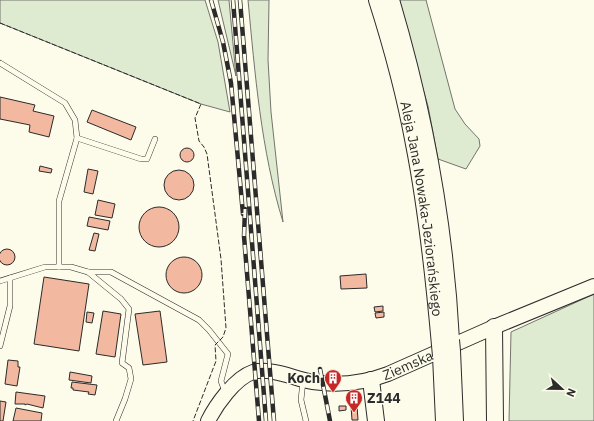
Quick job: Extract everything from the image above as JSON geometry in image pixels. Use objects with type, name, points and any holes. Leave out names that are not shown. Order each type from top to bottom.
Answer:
[{"type":"main road","name":"Aleja Jana Nowaka-Jeziorańskiego","points":[[377,0],[393,54],[415,144],[456,421]]},
{"type":"main road","name":"Aleja Jana Nowaka-Jeziorańskiego","points":[[390,0],[416,90],[427,143],[441,226],[447,280],[444,421]]},
{"type":"main road","points":[[494,327],[495,421]]},
{"type":"main road","points":[[371,380],[376,421]]},
{"type":"street","name":"Ziemska","points":[[208,421],[225,394],[243,378],[255,372],[274,372],[303,380],[339,384],[371,380],[432,356],[494,327],[594,286]]},
{"type":"lane","points":[[0,63],[65,103],[75,120],[77,138],[59,201],[59,267]]},
{"type":"lane","points":[[77,138],[141,159],[147,159],[155,140]]},
{"type":"lane","points":[[0,281],[45,267],[71,267],[88,272],[111,272],[202,323],[209,330],[228,354],[221,381],[225,394]]},
{"type":"lane","points":[[88,272],[121,299],[129,309],[122,363],[129,368],[131,379],[116,421]]},
{"type":"lane","points":[[0,346],[10,306],[10,278]]},
{"type":"lane","points":[[303,380],[301,400],[306,421]]},
{"type":"green space","points":[[0,0],[205,0],[218,42],[230,112],[201,104],[0,23]]},
{"type":"green space","points":[[218,0],[229,0],[236,76]]},
{"type":"green space","points":[[248,0],[269,0],[268,60],[271,112],[283,222],[275,195],[264,140],[256,84]]},
{"type":"green space","points":[[397,0],[426,0],[455,109],[465,124],[479,139],[480,146],[466,169],[438,159],[428,106]]},
{"type":"green space","points":[[594,294],[594,421],[509,421],[511,332]]},
{"type":"building","points":[[0,97],[35,105],[33,111],[54,116],[49,137],[29,132],[30,125],[0,119]]},
{"type":"building","points":[[92,110],[136,127],[131,140],[87,122]]},
{"type":"building","points":[[187,148],[192,150],[194,155],[192,160],[187,162],[182,160],[180,155],[182,150]]},
{"type":"building","points":[[40,166],[52,169],[51,173],[39,171]]},
{"type":"building","points":[[88,169],[98,171],[93,194],[84,192]]},
{"type":"building","points":[[179,170],[185,171],[193,179],[193,191],[185,199],[179,200],[173,199],[165,191],[164,185],[165,179],[173,171]]},
{"type":"building","points":[[98,200],[115,204],[112,218],[95,215]]},
{"type":"building","points":[[159,207],[170,210],[176,216],[179,227],[176,238],[170,244],[159,247],[148,244],[142,238],[139,227],[142,216],[148,210]]},
{"type":"building","points":[[89,217],[110,221],[108,230],[87,226]]},
{"type":"building","points":[[94,233],[99,234],[95,251],[89,250]]},
{"type":"building","points":[[7,249],[13,251],[15,257],[13,263],[7,265],[1,263],[-1,257],[1,251]]},
{"type":"building","points":[[188,257],[197,262],[201,268],[201,282],[197,288],[188,293],[180,293],[171,288],[167,282],[166,271],[171,262],[177,258]]},
{"type":"building","points":[[366,274],[367,288],[341,289],[340,276]]},
{"type":"building","points":[[44,277],[89,284],[79,351],[34,344]]},
{"type":"building","points":[[383,306],[383,311],[375,312],[374,307]]},
{"type":"building","points":[[103,311],[121,314],[115,357],[96,354]]},
{"type":"building","points":[[160,311],[167,362],[143,365],[135,314]]},
{"type":"building","points":[[87,312],[94,313],[92,323],[86,322]]},
{"type":"building","points":[[384,312],[384,317],[376,318],[375,313]]},
{"type":"building","points":[[8,360],[18,361],[18,367],[20,367],[17,386],[5,384]]},
{"type":"building","points":[[70,372],[92,376],[91,383],[69,380]]},
{"type":"building","points":[[72,382],[97,385],[95,395],[88,394],[89,392],[73,390],[73,388],[71,388]]},
{"type":"building","points":[[16,392],[45,396],[43,408],[27,404],[15,404]]},
{"type":"building","points":[[0,401],[6,402],[3,421],[0,421]]},
{"type":"building","name":"Z144","points":[[357,405],[358,420],[352,420],[351,406]]},
{"type":"building","points":[[339,406],[346,406],[346,410],[339,411]]},
{"type":"building","points":[[16,408],[42,413],[41,421],[13,421]]},
{"type":"railway","points":[[211,0],[223,42],[231,83],[243,214]]},
{"type":"railway","points":[[233,0],[266,421]]},
{"type":"railway","points":[[240,0],[274,421]]},
{"type":"railway","points":[[245,209],[244,236],[259,421]]},
{"type":"railway","points":[[320,369],[330,421]]},
{"type":"fence","points":[[0,23],[201,104],[195,118],[199,141],[207,154],[221,259],[226,328],[223,337],[215,345],[216,361],[193,421]]},
{"type":"place","name":"Koch","points":[[333,393]]},
{"type":"place","name":"Z144","points":[[354,413]]}]
